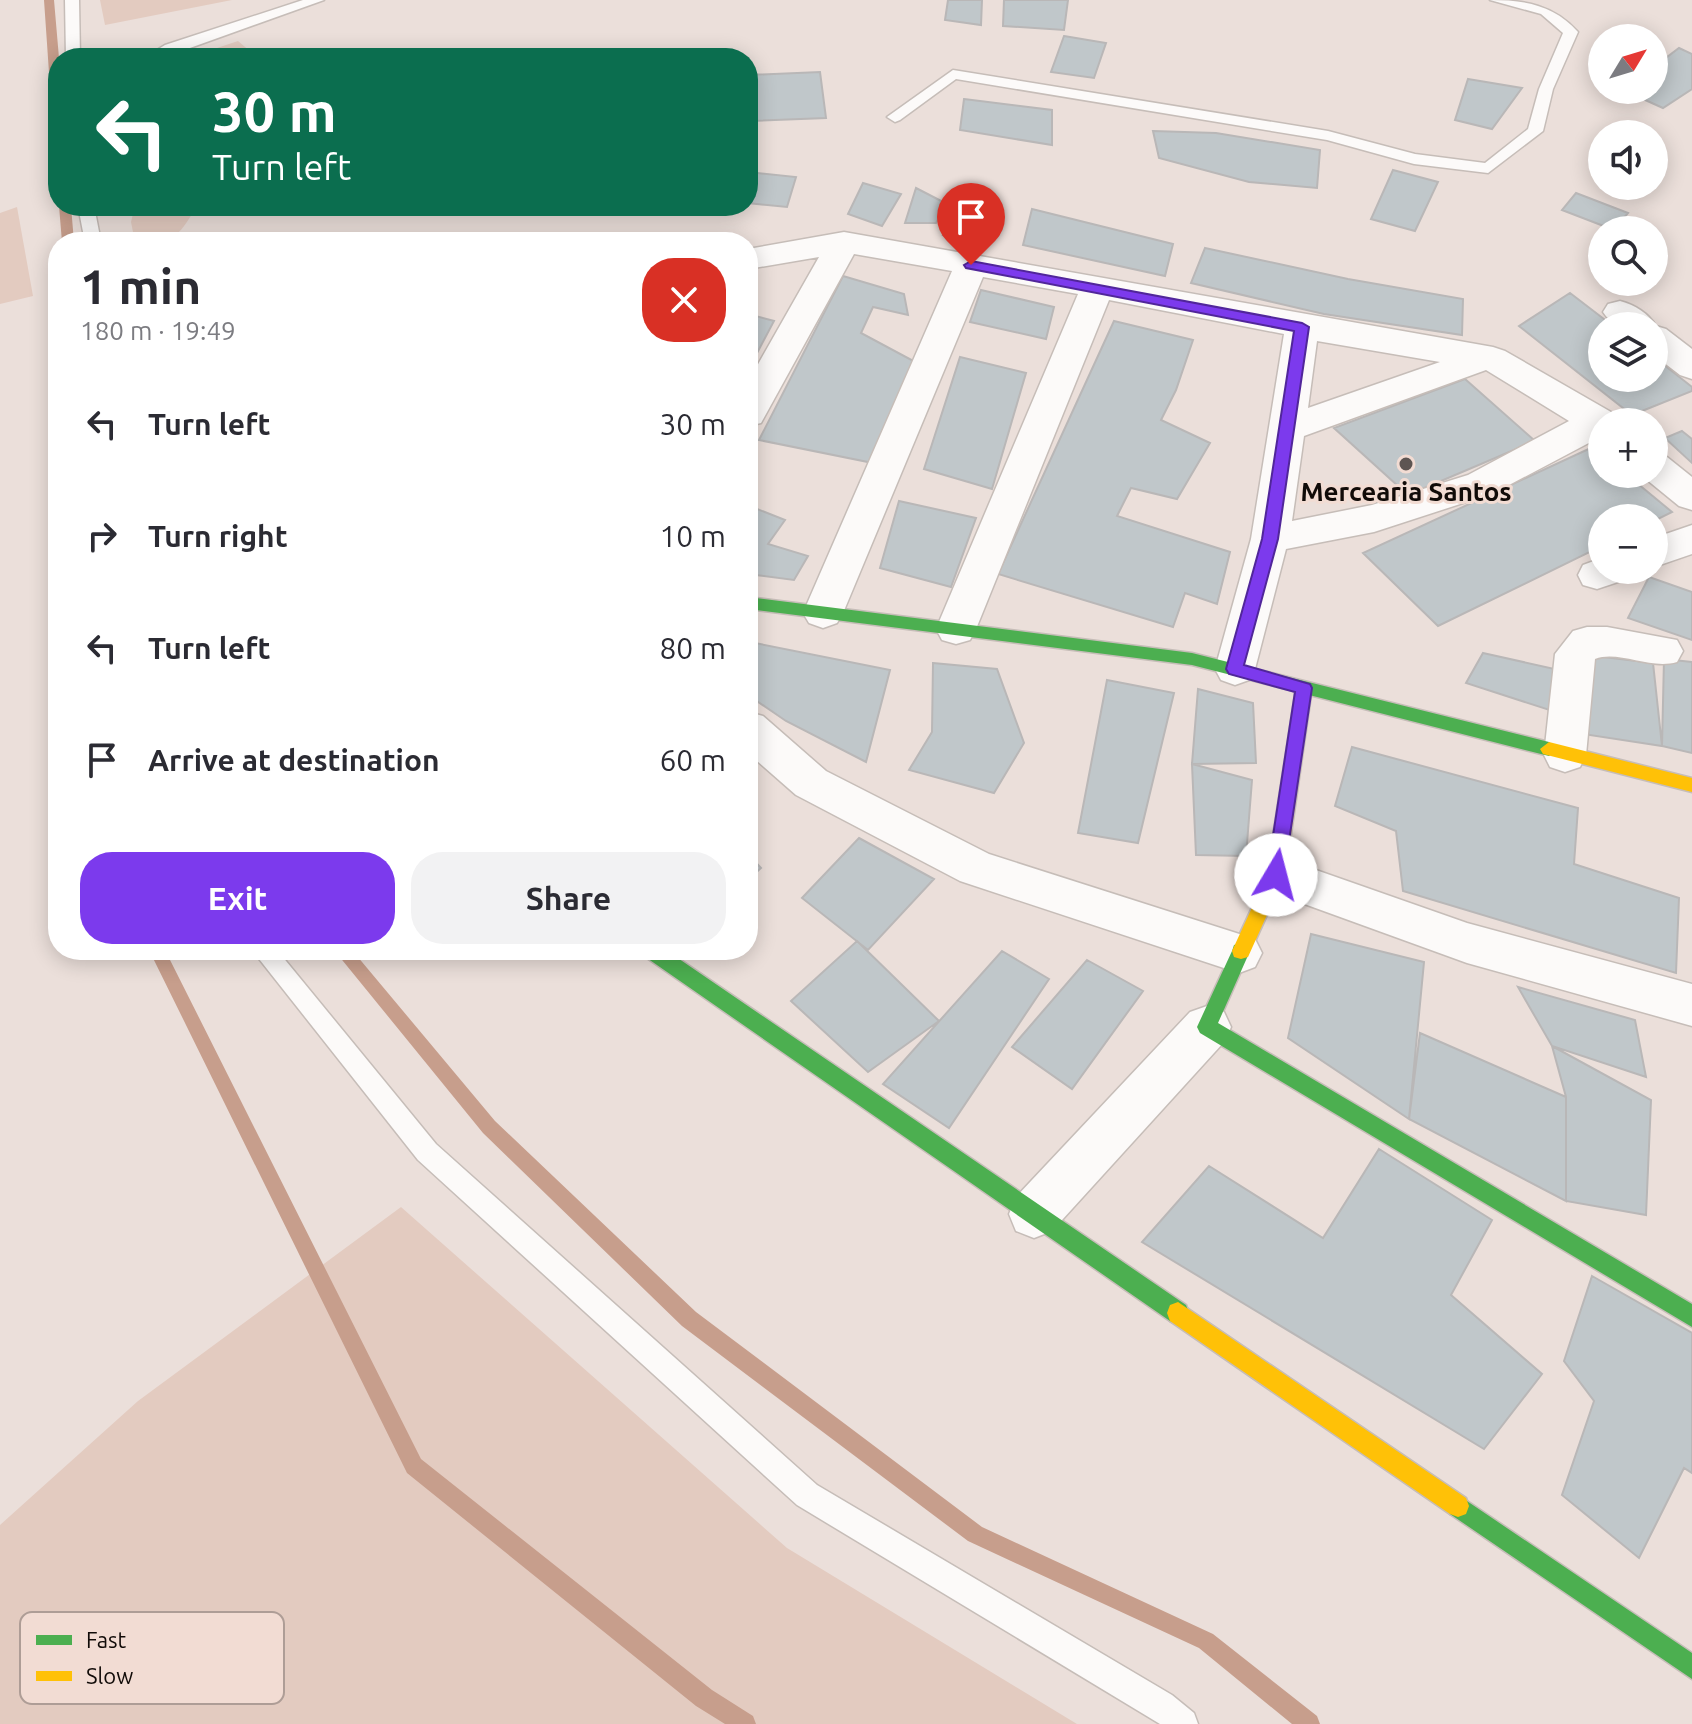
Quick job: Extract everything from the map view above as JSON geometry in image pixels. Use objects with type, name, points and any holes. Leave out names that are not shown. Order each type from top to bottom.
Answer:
[{"type":"street","points":[[758,396],[844,242]]},
{"type":"street","points":[[758,257],[844,242],[1493,359],[1588,415]]},
{"type":"street","points":[[823,613],[971,265]]},
{"type":"street","points":[[956,629],[1098,287]]},
{"type":"street","points":[[1235,669],[1270,539],[1302,327]]},
{"type":"street","points":[[1668,348],[1692,367]]},
{"type":"street","points":[[1287,429],[1485,358]]},
{"type":"street","points":[[1270,539],[1374,518],[1481,484],[1588,428]]},
{"type":"street","points":[[1668,477],[1692,497]]},
{"type":"street","points":[[1668,548],[1692,539]]},
{"type":"street","points":[[758,604],[1192,659],[1692,785]]},
{"type":"street","points":[[1565,755],[1575,654],[1587,642],[1663,651]]},
{"type":"street","points":[[1034,1214],[1207,1027],[1276,875],[1304,688]]},
{"type":"street","points":[[758,737],[811,783],[976,868],[1239,953]]},
{"type":"street","points":[[1276,875],[1467,943],[1692,1005]]},
{"type":"street","points":[[666,960],[1692,1667]]},
{"type":"street","points":[[1207,1027],[1692,1316]]},
{"type":"lane","points":[[72,0],[73,48]]},
{"type":"lane","points":[[170,48],[317,0]]},
{"type":"lane","points":[[895,117],[953,74],[1328,136],[1414,159],[1488,168],[1535,131],[1546,89],[1571,32],[1546,11],[1497,0]]},
{"type":"lane","points":[[271,960],[427,1152],[807,1495],[1161,1706],[1183,1724]]},
{"type":"shaded area","points":[[100,0],[232,0],[105,25]]},
{"type":"shaded area","points":[[238,41],[246,48],[217,48]]},
{"type":"shaded area","points":[[17,207],[33,296],[0,304],[0,213]]},
{"type":"shaded area","points":[[132,216],[190,216],[179,232],[133,232]]},
{"type":"shaded area","points":[[401,1207],[787,1548],[1077,1724],[0,1724],[0,1525],[138,1401]]},
{"type":"building","points":[[948,0],[982,0],[981,25],[945,20]]},
{"type":"building","points":[[1004,0],[1068,0],[1064,30],[1003,26]]},
{"type":"building","points":[[1064,36],[1106,43],[1094,78],[1051,72]]},
{"type":"building","points":[[1679,48],[1692,54],[1692,89],[1663,108],[1654,104],[1668,104],[1668,56]]},
{"type":"building","points":[[820,72],[826,118],[758,121],[758,75]]},
{"type":"building","points":[[1468,79],[1522,88],[1492,129],[1455,120]]},
{"type":"building","points":[[964,99],[1052,110],[1052,145],[960,130]]},
{"type":"building","points":[[1153,131],[1216,133],[1320,150],[1317,188],[1249,182],[1159,158]]},
{"type":"building","points":[[1393,170],[1438,182],[1415,231],[1371,219]]},
{"type":"building","points":[[758,173],[796,177],[787,207],[758,204]]},
{"type":"building","points":[[863,183],[901,194],[882,226],[848,214]]},
{"type":"building","points":[[916,188],[947,204],[936,223],[905,223]]},
{"type":"building","points":[[1576,193],[1628,213],[1626,216],[1588,216],[1588,220],[1562,210]]},
{"type":"building","points":[[967,199],[997,206],[973,242],[943,235]]},
{"type":"building","points":[[1032,209],[1173,244],[1165,276],[1023,245]]},
{"type":"building","points":[[1205,248],[1348,279],[1463,299],[1462,335],[1324,314],[1191,283]]},
{"type":"building","points":[[843,276],[904,294],[908,315],[873,307],[861,333],[919,364],[878,464],[759,440]]},
{"type":"building","points":[[981,290],[1054,307],[1046,339],[970,322]]},
{"type":"building","points":[[1570,293],[1595,312],[1588,312],[1588,380],[1519,326]]},
{"type":"building","points":[[758,317],[774,321],[758,351]]},
{"type":"building","points":[[1114,321],[1193,340],[1176,390],[1161,420],[1210,443],[1177,499],[1131,488],[1117,516],[1230,552],[1217,604],[1185,593],[1173,627],[998,574]]},
{"type":"building","points":[[960,357],[1026,373],[992,489],[924,469]]},
{"type":"building","points":[[1668,368],[1692,387],[1692,391],[1650,408],[1623,408],[1603,392],[1668,392]]},
{"type":"building","points":[[1465,379],[1535,441],[1408,495],[1334,428]]},
{"type":"building","points":[[1682,431],[1692,439],[1692,463],[1668,441],[1668,437]]},
{"type":"building","points":[[1588,449],[1588,488],[1643,488],[1662,504],[1588,504],[1588,553],[1438,626],[1363,553]]},
{"type":"building","points":[[899,501],[976,518],[951,587],[880,568]]},
{"type":"building","points":[[758,509],[785,520],[768,544],[808,556],[794,580],[758,575]]},
{"type":"building","points":[[1645,584],[1668,584],[1692,592],[1692,640],[1628,618]]},
{"type":"building","points":[[758,644],[890,670],[866,762],[786,721],[758,702]]},
{"type":"building","points":[[1483,653],[1568,672],[1565,715],[1466,683]]},
{"type":"building","points":[[1595,656],[1653,663],[1662,746],[1583,734]]},
{"type":"building","points":[[1664,659],[1692,662],[1692,753],[1662,746]]},
{"type":"building","points":[[933,663],[997,669],[1024,743],[994,793],[909,770],[932,732]]},
{"type":"building","points":[[1107,680],[1174,693],[1138,843],[1078,833]]},
{"type":"building","points":[[1198,689],[1253,703],[1256,763],[1192,764]]},
{"type":"building","points":[[1352,747],[1578,808],[1574,864],[1679,898],[1676,973],[1403,891],[1396,831],[1335,806]]},
{"type":"building","points":[[1192,764],[1252,780],[1246,856],[1196,855]]},
{"type":"building","points":[[859,838],[934,879],[868,950],[802,898]]},
{"type":"building","points":[[1311,934],[1424,962],[1409,1119],[1288,1038]]},
{"type":"building","points":[[857,941],[939,1021],[868,1072],[791,1001]]},
{"type":"building","points":[[1002,951],[1049,979],[949,1128],[883,1084]]},
{"type":"building","points":[[1087,960],[1143,991],[1072,1089],[1012,1047]]},
{"type":"building","points":[[1518,987],[1635,1020],[1646,1077],[1552,1046]]},
{"type":"building","points":[[1420,1033],[1566,1097],[1566,1201],[1409,1119]]},
{"type":"building","points":[[1552,1046],[1651,1100],[1646,1215],[1566,1201],[1566,1097]]},
{"type":"building","points":[[1379,1149],[1492,1220],[1451,1295],[1542,1374],[1484,1449],[1142,1242],[1209,1166],[1323,1238]]},
{"type":"building","points":[[1592,1276],[1692,1333],[1692,1473],[1684,1468],[1639,1558],[1562,1495],[1594,1401],[1564,1361]]},
{"type":"waterway","points":[[49,0],[53,48]]},
{"type":"waterway","points":[[66,216],[67,232]]},
{"type":"waterway","points":[[162,960],[414,1466],[704,1698],[745,1724]]},
{"type":"waterway","points":[[350,960],[489,1127],[689,1319],[975,1534],[1206,1641],[1309,1724]]},
{"type":"traffic: fast","points":[[758,604],[1192,659],[1549,749]]},
{"type":"traffic: fast","points":[[1241,951],[1207,1027],[1692,1316]]},
{"type":"traffic: fast","points":[[666,960],[1178,1313]]},
{"type":"traffic: fast","points":[[1458,1506],[1692,1667]]},
{"type":"traffic: slow","points":[[1241,951],[1276,875],[1304,688]]},
{"type":"traffic: slow","points":[[1549,749],[1692,785]]},
{"type":"traffic: slow","points":[[1178,1313],[1458,1506]]},
{"type":"place","name":"Mercearia Santos","points":[[1406,464]]},
{"type":"route","points":[[971,265],[1302,327],[1270,539],[1235,669],[1304,688],[1276,875]]}]
